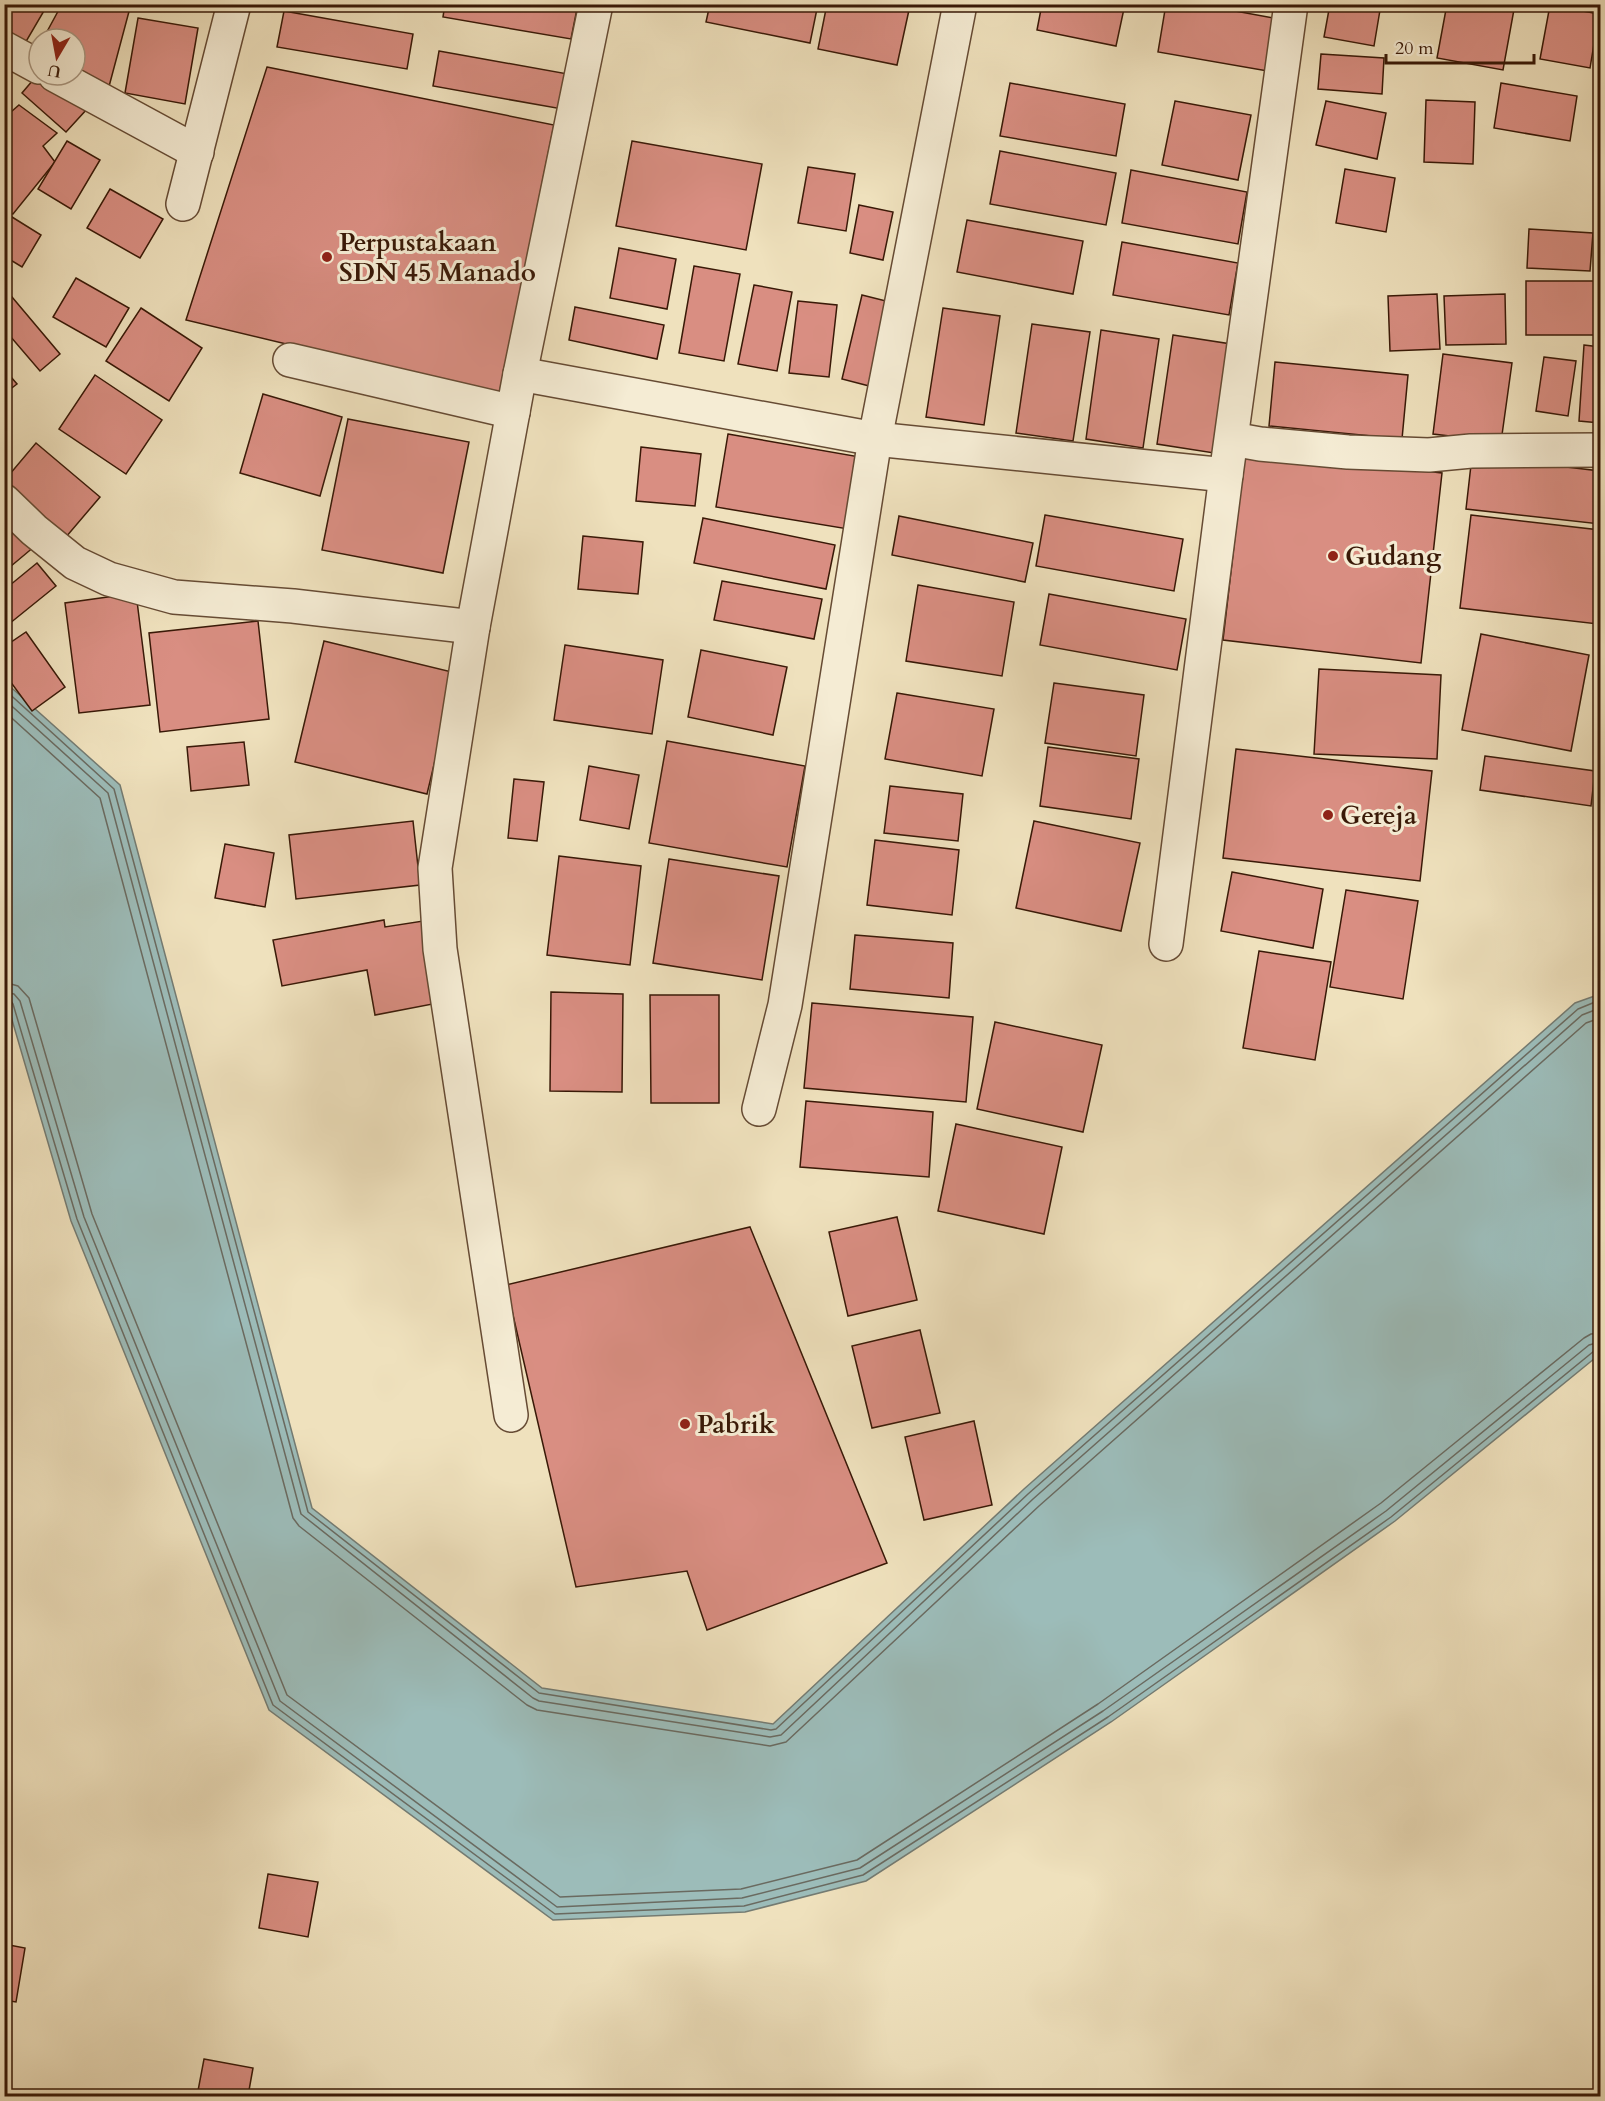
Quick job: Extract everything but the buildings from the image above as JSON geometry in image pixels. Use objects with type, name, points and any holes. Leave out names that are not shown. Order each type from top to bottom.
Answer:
[{"type":"street","points":[[183,204],[234,4]]},
{"type":"street","points":[[511,1415],[441,960],[435,868],[473,627],[520,374],[596,4]]},
{"type":"street","points":[[759,1109],[785,1005],[875,439],[960,4]]},
{"type":"street","points":[[1166,944],[1226,475],[1291,4]]},
{"type":"street","points":[[4,48],[27,60]]},
{"type":"street","points":[[77,87],[197,152]]},
{"type":"street","points":[[290,360],[513,412]]},
{"type":"street","points":[[520,374],[875,439],[1226,475]]},
{"type":"street","points":[[1232,439],[1260,444],[1348,452],[1418,454],[1557,449],[1600,450]]},
{"type":"street","points":[[4,501],[34,530],[75,563],[109,579],[174,597],[293,606],[473,627]]},
{"type":"water","points":[[4,681],[120,785],[312,1508],[542,1688],[773,1724],[1024,1489],[1575,1003],[1600,994],[1600,1354],[1395,1521],[1111,1722],[866,1881],[745,1912],[553,1920],[269,1710],[71,1221],[5,996]]},
{"type":"place","name":"Perpustakaan SDN 45 Manado","points":[[327,257]]},
{"type":"place","name":"Gudang","points":[[1333,556]]},
{"type":"place","name":"Gereja","points":[[1328,815]]},
{"type":"place","name":"Pabrik","points":[[685,1424]]}]
